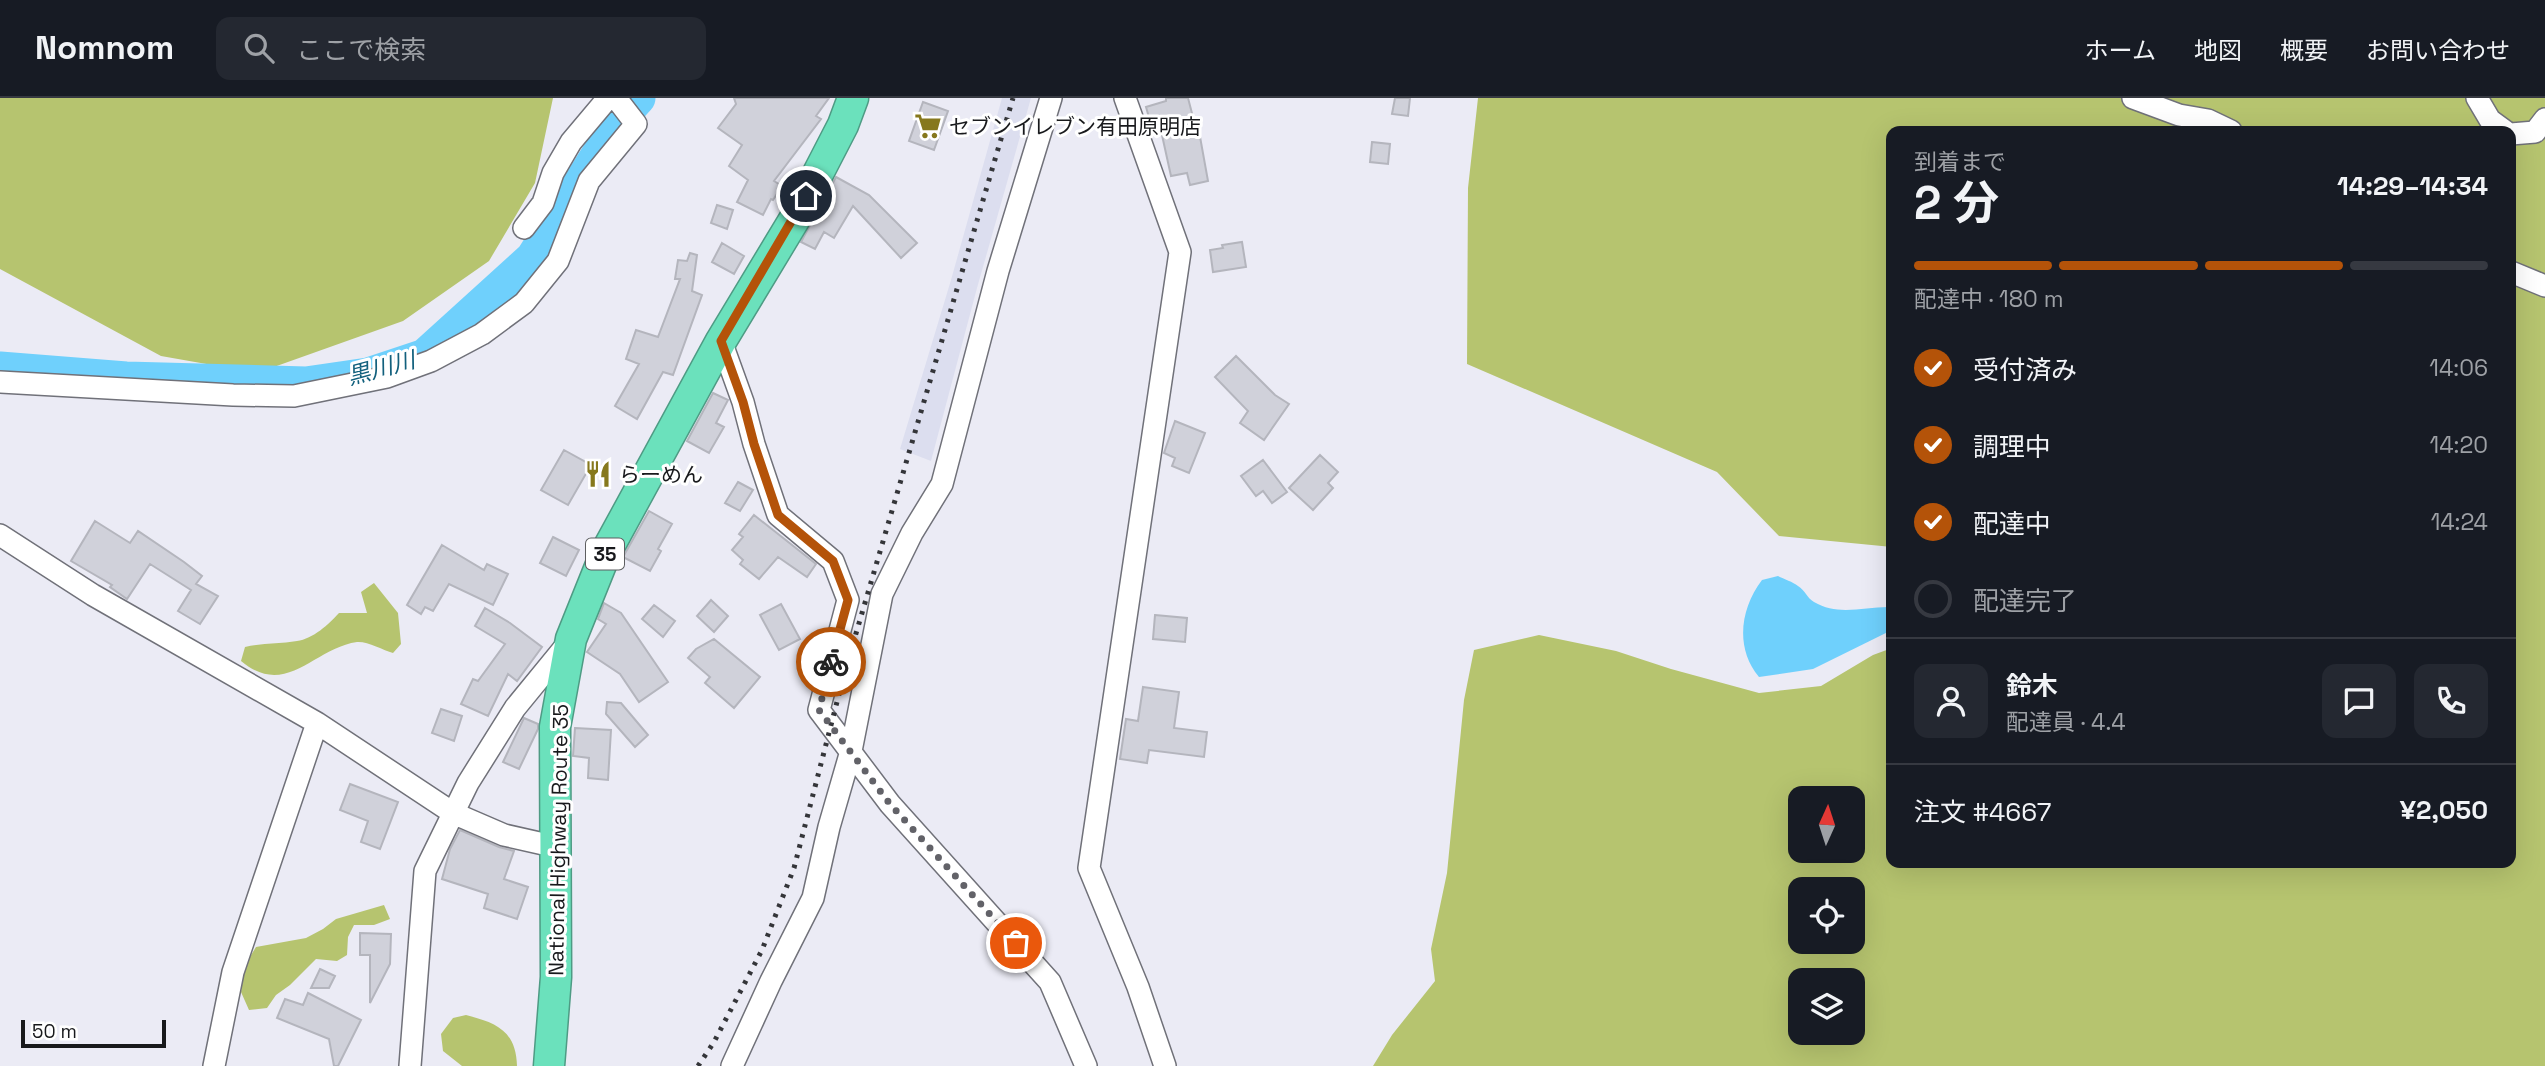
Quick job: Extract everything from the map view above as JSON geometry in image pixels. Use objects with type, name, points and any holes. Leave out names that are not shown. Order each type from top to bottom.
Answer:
[{"type":"highway","name":"National Highway Route 35","points":[[549,1066],[556,977],[555,727],[570,639],[606,552],[721,341],[794,220],[843,125],[853,98]]},
{"type":"street","points":[[524,228],[543,203],[553,173],[571,142],[608,98]]},
{"type":"street","points":[[0,382],[294,396],[387,377],[431,362],[482,334],[524,303],[558,261],[589,181],[636,124],[616,98]]},
{"type":"street","points":[[732,1066],[813,898],[829,827],[851,751],[882,594],[912,533],[942,484],[998,271],[1051,98]]},
{"type":"street","points":[[1125,98],[1180,252],[1089,868],[1138,987],[1165,1066]]},
{"type":"street","points":[[2133,98],[2179,115],[2208,120],[2221,126]]},
{"type":"street","points":[[2477,98],[2490,120],[2498,126]]},
{"type":"street","points":[[2516,134],[2535,132],[2545,119]]},
{"type":"street","points":[[2516,274],[2545,286]]},
{"type":"street","points":[[721,341],[778,515],[833,561],[848,600],[819,710],[890,804],[1051,982],[1086,1066]]},
{"type":"street","points":[[0,535],[93,595],[317,723],[453,813],[504,835],[557,847]]},
{"type":"street","points":[[410,1066],[425,871],[468,783],[516,708],[570,639]]},
{"type":"street","points":[[214,1066],[233,972],[317,723]]},
{"type":"shaded area","points":[[1002,98],[1031,98],[931,461],[900,449]]},
{"type":"green space","points":[[0,98],[553,98],[535,183],[489,261],[403,321],[257,373],[161,356],[0,269]]},
{"type":"green space","points":[[1478,98],[2545,98],[2545,1066],[1373,1066],[1392,1035],[1435,981],[1431,949],[1447,873],[1464,700],[1474,650],[1539,635],[1616,651],[1759,693],[1821,686],[1886,650],[1886,868],[2516,868],[2516,126],[1886,126],[1886,546],[1779,536],[1717,472],[1467,364],[1468,188]]},
{"type":"green space","points":[[374,583],[398,613],[401,644],[393,653],[357,642],[342,646],[300,668],[272,675],[257,671],[241,661],[245,647],[303,640],[320,630],[339,613],[367,613],[361,592]]},
{"type":"green space","points":[[384,905],[390,919],[374,925],[354,925],[348,937],[347,955],[337,961],[316,959],[276,995],[267,1008],[249,1010],[241,992],[245,965],[256,947],[306,938],[336,919]]},
{"type":"green space","points":[[466,1015],[487,1021],[503,1030],[513,1044],[517,1066],[462,1066],[443,1051],[441,1034],[453,1018]]},
{"type":"water","points":[[1778,576],[1796,585],[1812,600],[1833,609],[1886,607],[1886,633],[1813,669],[1759,677],[1746,654],[1743,628],[1749,603],[1762,580]]},
{"type":"building","points":[[734,98],[829,98],[816,116],[821,119],[774,181],[782,186],[763,215],[737,202],[748,180],[729,166],[742,145],[718,128],[736,104]]},
{"type":"building","points":[[1166,98],[1188,98],[1194,121],[1197,120],[1208,181],[1190,185],[1187,173],[1171,176],[1160,126],[1152,128],[1146,107],[1166,101]]},
{"type":"building","points":[[1395,98],[1410,98],[1408,116],[1392,114]]},
{"type":"building","name":"セブンイレブン有田原明店","points":[[923,102],[948,111],[934,150],[909,141]]},
{"type":"building","points":[[1372,142],[1390,144],[1388,164],[1370,162]]},
{"type":"building","points":[[836,177],[869,195],[917,243],[901,258],[853,206],[834,238],[824,232],[815,249],[801,242]]},
{"type":"building","points":[[717,205],[733,210],[727,229],[711,223]]},
{"type":"building","points":[[1242,242],[1246,267],[1213,272],[1210,250]]},
{"type":"building","points":[[722,243],[744,256],[734,274],[712,262]]},
{"type":"building","points":[[690,253],[697,255],[692,291],[702,295],[673,375],[663,372],[637,419],[615,406],[639,364],[626,359],[636,330],[658,337],[680,279],[675,279],[678,260],[687,261]]},
{"type":"building","points":[[1236,356],[1275,395],[1289,404],[1264,440],[1240,423],[1248,411],[1215,377]]},
{"type":"building","points":[[713,393],[728,400],[716,423],[724,427],[709,453],[687,441]]},
{"type":"building","points":[[1175,421],[1205,433],[1189,473],[1172,466],[1175,458],[1164,453]]},
{"type":"building","points":[[564,450],[591,465],[568,505],[541,490]]},
{"type":"building","points":[[1320,455],[1338,472],[1328,483],[1333,488],[1313,510],[1289,488]]},
{"type":"building","points":[[1263,460],[1287,492],[1272,503],[1263,491],[1256,496],[1241,476]]},
{"type":"building","points":[[738,482],[753,490],[740,511],[725,503]]},
{"type":"building","points":[[649,511],[672,524],[650,571],[623,557]]},
{"type":"building","points":[[754,515],[816,564],[807,577],[778,557],[759,579],[740,564],[743,560],[732,550],[743,537],[739,534]]},
{"type":"building","points":[[95,521],[130,543],[138,531],[202,576],[196,584],[218,596],[200,624],[178,611],[191,590],[150,564],[127,599],[110,587],[112,585],[71,561]]},
{"type":"building","points":[[553,537],[579,550],[566,576],[540,563]]},
{"type":"building","points":[[442,545],[484,570],[487,564],[508,574],[493,605],[449,584],[433,611],[425,607],[421,614],[407,605]]},
{"type":"building","points":[[711,600],[728,616],[714,632],[697,616]]},
{"type":"building","points":[[604,603],[621,613],[668,682],[639,702],[620,674],[587,652],[606,624],[598,619]]},
{"type":"building","points":[[781,604],[800,639],[779,650],[760,615]]},
{"type":"building","points":[[654,605],[675,621],[663,637],[642,619]]},
{"type":"building","points":[[485,608],[542,647],[517,681],[508,674],[488,716],[461,704],[473,679],[478,681],[505,644],[475,626]]},
{"type":"building","points":[[1155,615],[1187,618],[1185,642],[1153,639]]},
{"type":"building","points":[[714,639],[760,677],[734,708],[705,683],[710,677],[688,658],[696,649]]},
{"type":"building","points":[[1143,687],[1179,692],[1174,728],[1207,732],[1204,757],[1149,750],[1147,763],[1120,759],[1126,719],[1138,721]]},
{"type":"building","points":[[607,702],[621,703],[648,735],[635,747],[606,714]]},
{"type":"building","points":[[441,709],[462,716],[454,741],[432,733]]},
{"type":"building","points":[[524,718],[538,724],[538,729],[519,769],[503,762]]},
{"type":"building","points":[[575,728],[611,730],[608,780],[588,778],[589,758],[573,756]]},
{"type":"building","points":[[350,784],[398,802],[380,849],[361,842],[368,821],[340,810]]},
{"type":"building","points":[[460,830],[514,851],[504,879],[528,887],[517,919],[484,908],[488,894],[442,879],[450,849]]},
{"type":"building","points":[[360,933],[391,934],[390,964],[370,1003],[370,955],[360,955]]},
{"type":"building","points":[[320,969],[335,976],[329,988],[311,988]]},
{"type":"building","points":[[308,993],[361,1020],[338,1066],[334,1066],[329,1039],[277,1018],[285,999],[303,1005]]},
{"type":"waterway","name":"黒川川","points":[[0,369],[126,379],[306,384],[368,375],[425,356],[533,258],[627,110],[638,98]]},
{"type":"railway","points":[[698,1066],[714,1042],[762,950],[794,868],[845,671],[1013,98]]},
{"type":"way so far","points":[[831,662],[819,710],[890,804],[1016,943]]},
{"type":"place","name":"セブンイレブン有田原明店","points":[[928,126]]},
{"type":"place","name":"らーめん","points":[[598,474]]},
{"type":"route","points":[[806,196],[721,341],[778,515],[833,561],[848,600],[831,662]]}]
